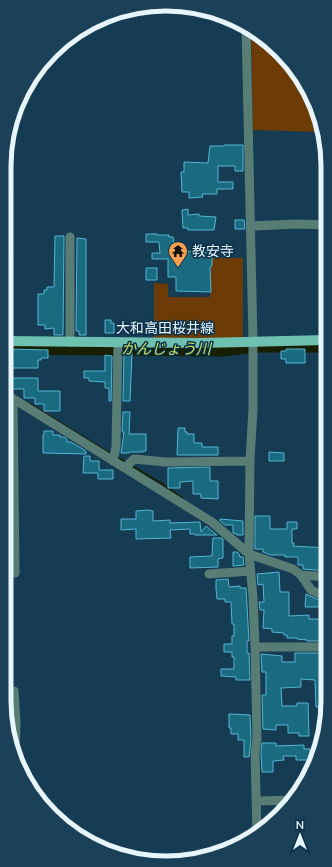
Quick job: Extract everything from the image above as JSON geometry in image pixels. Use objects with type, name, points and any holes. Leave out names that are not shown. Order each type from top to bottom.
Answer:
[{"type":"main road","name":"大和高田桜井線","points":[[11,341],[70,342],[118,346],[199,343],[253,344],[321,340]]},
{"type":"street","points":[[247,34],[253,344],[253,409],[250,461],[249,554],[256,647],[257,739],[255,753],[257,826]]},
{"type":"street","points":[[251,226],[321,224]]},
{"type":"street","points":[[70,237],[70,342]]},
{"type":"street","points":[[113,461],[116,447],[118,346]]},
{"type":"street","points":[[11,406],[13,400],[125,468],[212,522],[249,554],[293,569],[301,576],[311,590],[321,595]]},
{"type":"street","points":[[11,423],[14,437],[16,573]]},
{"type":"street","points":[[125,468],[134,459],[166,462],[250,461]]},
{"type":"street","points":[[209,574],[251,571]]},
{"type":"street","points":[[301,576],[321,577]]},
{"type":"street","points":[[256,647],[321,647]]},
{"type":"street","points":[[14,691],[16,739]]},
{"type":"street","points":[[257,801],[285,800]]},
{"type":"shaded area","points":[[251,36],[276,56],[295,80],[305,97],[313,116],[317,132],[253,130]]},
{"type":"shaded area","points":[[211,258],[243,258],[243,338],[154,338],[154,283],[168,284],[168,297],[210,297]]},
{"type":"building","points":[[243,145],[243,171],[235,171],[235,166],[218,166],[218,182],[233,182],[233,189],[217,189],[217,194],[202,194],[203,197],[189,198],[189,192],[182,192],[181,172],[184,172],[184,162],[208,163],[210,146]]},
{"type":"building","points":[[188,209],[188,215],[199,214],[199,216],[216,217],[214,230],[188,230],[188,228],[183,228],[182,210]]},
{"type":"building","points":[[235,220],[244,220],[245,229],[235,229]]},
{"type":"building","points":[[146,234],[169,235],[169,237],[173,237],[174,244],[178,244],[178,251],[212,252],[212,265],[210,267],[211,292],[176,291],[176,277],[168,277],[168,259],[152,259],[152,253],[160,253],[159,242],[146,242]]},
{"type":"building","points":[[55,236],[64,236],[63,335],[54,335],[54,328],[45,329],[45,325],[38,325],[38,294],[44,294],[44,290],[47,290],[47,287],[54,287]]},
{"type":"building","points":[[77,238],[86,239],[86,335],[79,335],[79,331],[76,331]]},
{"type":"building","points":[[146,268],[157,268],[157,280],[146,280]]},
{"type":"building","points":[[105,320],[111,320],[111,323],[114,323],[114,333],[105,333]]},
{"type":"building","points":[[11,349],[48,350],[48,358],[41,358],[41,360],[38,360],[38,368],[11,368]]},
{"type":"building","points":[[286,349],[305,349],[305,363],[286,363],[286,359],[281,359],[281,351],[286,351]]},
{"type":"building","points":[[124,351],[132,352],[130,401],[123,401]]},
{"type":"building","points":[[105,355],[112,356],[111,401],[109,401],[109,388],[105,388],[105,382],[89,381],[89,378],[84,378],[84,371],[105,371]]},
{"type":"building","points":[[11,378],[38,378],[38,391],[60,391],[60,411],[44,411],[44,404],[35,404],[35,398],[24,398],[24,389],[11,389]]},
{"type":"building","points":[[123,412],[130,412],[129,434],[146,434],[146,451],[121,453],[124,432],[122,432]]},
{"type":"building","points":[[178,428],[185,428],[185,432],[187,432],[187,434],[194,434],[194,443],[202,443],[202,447],[218,447],[218,455],[177,455]]},
{"type":"building","points":[[44,431],[53,431],[53,435],[60,435],[60,437],[64,437],[67,439],[67,442],[71,442],[86,451],[86,454],[43,453]]},
{"type":"building","points":[[269,452],[284,453],[284,461],[269,461]]},
{"type":"building","points":[[84,456],[90,456],[90,461],[99,461],[99,470],[113,470],[113,479],[98,479],[98,473],[83,473]]},
{"type":"building","points":[[210,467],[210,481],[218,481],[218,499],[201,498],[201,494],[193,494],[193,481],[180,482],[180,488],[168,488],[168,468]]},
{"type":"building","points":[[136,511],[153,511],[153,521],[170,520],[170,523],[200,522],[201,532],[206,526],[217,535],[190,534],[190,529],[170,530],[171,538],[136,539],[136,529],[121,530],[121,519],[136,519]]},
{"type":"building","points":[[255,516],[270,516],[270,529],[287,529],[287,522],[297,522],[297,529],[292,529],[293,546],[321,548],[321,570],[303,569],[303,565],[298,565],[298,557],[271,555],[263,552],[263,549],[255,549]]},
{"type":"building","points":[[220,519],[243,521],[243,535],[233,533],[233,525],[225,525],[220,521]]},
{"type":"building","points":[[213,538],[223,539],[223,558],[218,559],[218,567],[190,568],[190,557],[212,556]]},
{"type":"building","points":[[233,552],[237,552],[240,557],[243,557],[244,565],[233,566]]},
{"type":"building","points":[[279,572],[280,592],[289,592],[289,616],[309,615],[309,619],[321,619],[321,641],[307,641],[297,638],[287,638],[287,635],[284,635],[284,633],[272,632],[272,629],[263,628],[264,610],[260,610],[259,602],[264,602],[263,584],[258,585],[257,574]]},
{"type":"building","points":[[228,579],[229,587],[240,586],[240,588],[246,588],[249,641],[247,641],[247,653],[249,653],[250,680],[236,680],[236,677],[221,676],[221,669],[234,669],[234,657],[232,657],[232,652],[224,652],[224,644],[232,644],[232,636],[234,636],[231,602],[225,602],[225,599],[217,599],[216,588],[216,580]]},
{"type":"building","points":[[306,594],[321,601],[321,607],[305,607]]},
{"type":"building","points":[[295,653],[321,653],[321,707],[316,707],[315,680],[301,679],[301,687],[281,688],[282,706],[297,706],[297,703],[308,703],[309,736],[299,736],[299,733],[288,733],[288,725],[276,725],[276,730],[263,729],[262,695],[266,695],[266,672],[262,672],[261,654],[282,656],[282,662],[295,662]]},
{"type":"building","points":[[229,714],[250,715],[251,739],[249,757],[244,757],[244,740],[238,740],[238,734],[231,734],[231,728],[229,728]]},
{"type":"building","points":[[315,735],[317,735],[316,741],[315,744]]},
{"type":"building","points":[[262,743],[276,743],[276,746],[304,745],[304,749],[310,749],[310,758],[309,760],[296,760],[296,756],[283,756],[284,760],[273,761],[273,772],[262,772]]},
{"type":"waterway","name":"かんじょう川","points":[[11,348],[220,350],[260,346],[321,346]]},
{"type":"waterway","points":[[30,404],[111,454]]},
{"type":"waterway","points":[[117,457],[127,463]]},
{"type":"waterway","points":[[130,465],[161,483],[182,498]]},
{"type":"place","name":"教安寺","points":[[178,268]]}]
